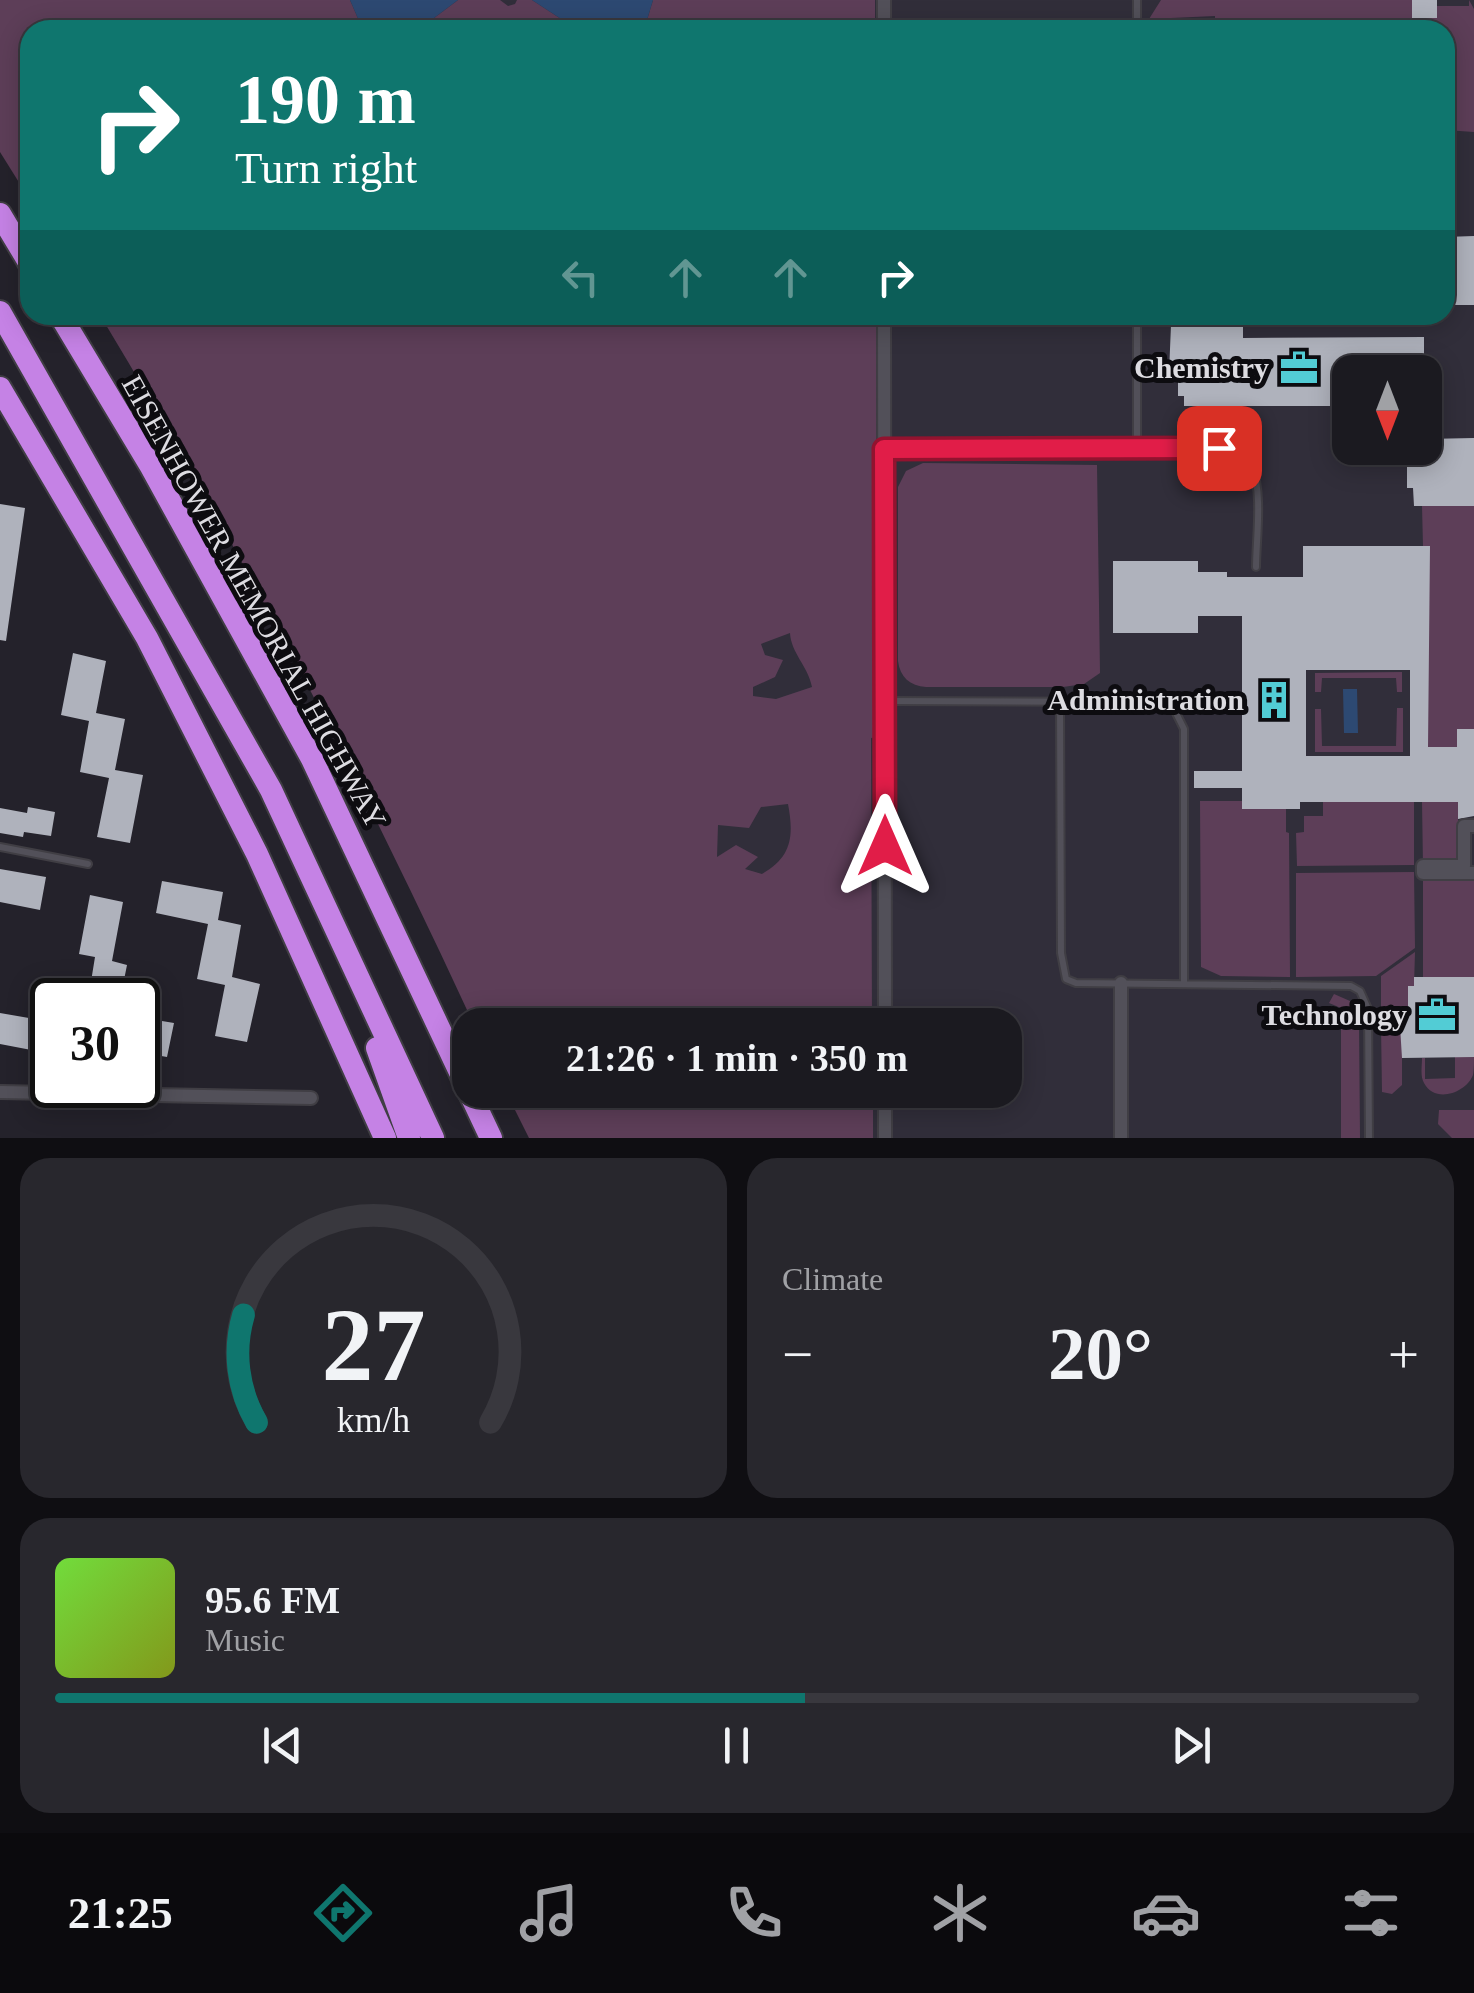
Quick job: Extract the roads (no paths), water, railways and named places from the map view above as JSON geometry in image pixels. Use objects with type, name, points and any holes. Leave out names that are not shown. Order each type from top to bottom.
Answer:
[{"type":"highway","points":[[0,214],[20,247]]},
{"type":"highway","points":[[0,312],[271,790],[433,1138]]},
{"type":"highway","name":"EISENHOWER MEMORIAL HIGHWAY","points":[[66,325],[150,465],[312,759],[452,1049]]},
{"type":"highway","points":[[0,388],[148,638],[256,854],[384,1138]]},
{"type":"highway","points":[[330,918],[409,1138]]},
{"type":"highway","name":"EISENHOWER MEMORIAL HIGHWAY","points":[[479,1108],[491,1138]]},
{"type":"highway","points":[[486,1108],[507,1138]]},
{"type":"street","points":[[884,325],[885,1008]]},
{"type":"street","points":[[1474,826],[1464,826],[1464,866],[1423,866],[1423,873],[1474,873]]},
{"type":"street","points":[[1120,983],[1121,1138]]},
{"type":"street","points":[[0,1092],[312,1098]]},
{"type":"street","points":[[885,1108],[885,1138]]},
{"type":"lane","points":[[1136,325],[1136,448]]},
{"type":"lane","points":[[884,449],[1219,448],[1245,457],[1252,468],[1256,482],[1256,567]]},
{"type":"lane","points":[[885,701],[1164,704],[1181,718],[1184,984]]},
{"type":"lane","points":[[1060,702],[1061,969],[1070,982],[1341,984],[1360,991],[1368,1009],[1369,1138]]},
{"type":"lane","points":[[0,846],[88,864]]},
{"type":"water","points":[[350,0],[458,0],[431,20],[359,20]]},
{"type":"water","points":[[532,0],[653,0],[647,20],[563,20]]},
{"type":"water","points":[[1343,689],[1357,689],[1358,733],[1344,733]]},
{"type":"place","name":"Chemistry","points":[[1299,368]]},
{"type":"place","name":"Administration","points":[[1274,700]]},
{"type":"place","name":"Technology","points":[[1437,1015]]}]
